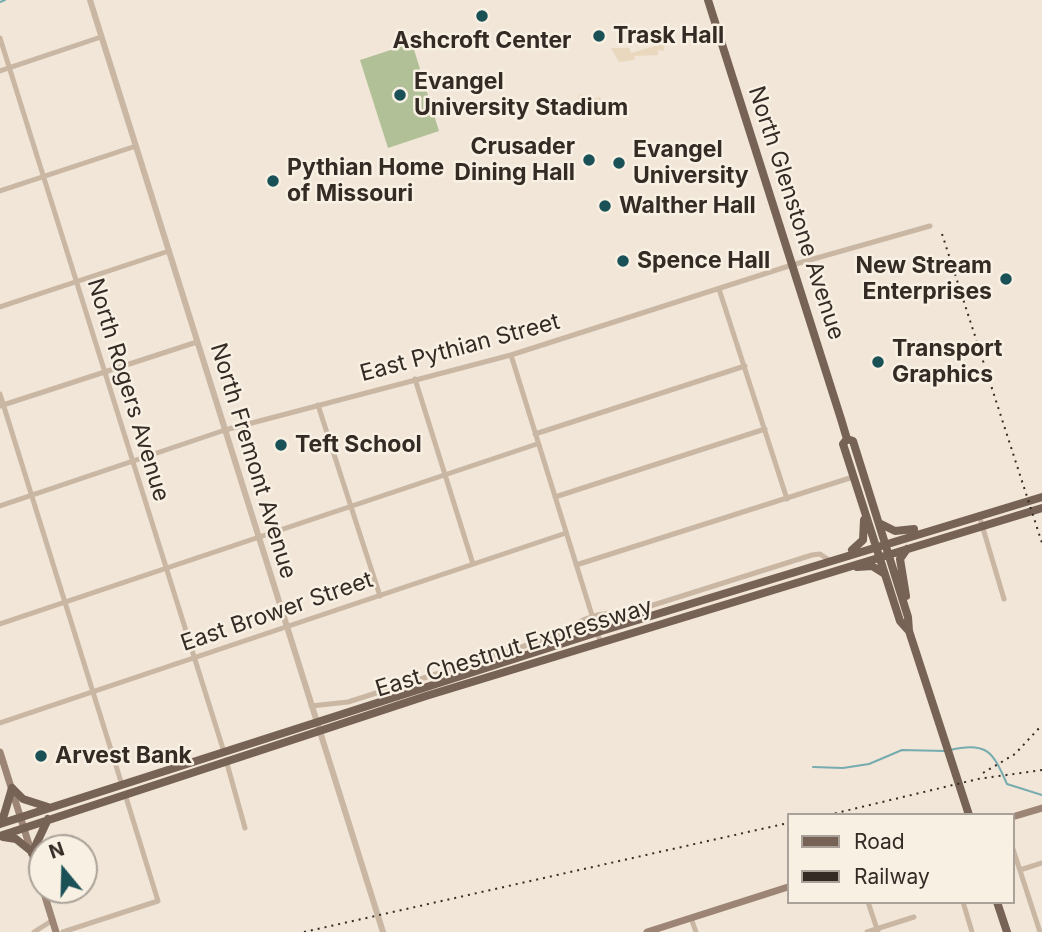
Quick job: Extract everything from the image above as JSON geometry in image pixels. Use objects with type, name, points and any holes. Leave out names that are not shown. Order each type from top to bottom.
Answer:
[{"type":"main road","name":"North Glenstone Avenue","points":[[708,0],[847,439]]},
{"type":"main road","name":"North Glenstone Avenue","points":[[847,439],[843,444],[853,477],[900,621],[909,631]]},
{"type":"main road","name":"North Glenstone Avenue","points":[[847,439],[853,441],[908,617],[909,631],[968,813]]},
{"type":"main road","name":"East Chestnut Expressway","points":[[0,836],[124,790],[317,726],[599,637],[829,560],[1042,497]]},
{"type":"main road","name":"East Chestnut Expressway","points":[[599,637],[1042,508]]},
{"type":"main road","points":[[878,519],[886,529],[902,532],[979,515]]},
{"type":"main road","points":[[840,557],[860,544],[866,517]]},
{"type":"main road","points":[[908,617],[900,559],[903,552],[912,545]]},
{"type":"main road","points":[[776,587],[797,585],[865,565],[879,568],[886,579]]},
{"type":"main road","points":[[0,752],[28,840]]},
{"type":"main road","points":[[12,788],[23,799],[51,808]]},
{"type":"main road","points":[[0,822],[12,788]]},
{"type":"main road","name":"East Chestnut Expressway","points":[[0,822],[124,790]]},
{"type":"main road","points":[[1014,816],[1042,808]]},
{"type":"main road","points":[[41,834],[48,819]]},
{"type":"main road","points":[[0,836],[16,839],[28,849]]},
{"type":"main road","points":[[647,932],[786,888]]},
{"type":"main road","points":[[48,904],[56,932]]},
{"type":"main road","points":[[998,906],[1007,932]]},
{"type":"street","name":"North Fremont Avenue","points":[[90,0],[383,932]]},
{"type":"street","points":[[0,71],[101,37]]},
{"type":"street","name":"North Rogers Avenue","points":[[0,38],[225,756],[245,828]]},
{"type":"street","points":[[0,191],[136,146]]},
{"type":"street","name":"East Pythian Street","points":[[0,506],[225,430],[511,355],[792,265],[930,226]]},
{"type":"street","points":[[0,307],[169,251]]},
{"type":"street","points":[[719,289],[787,499]]},
{"type":"street","points":[[2,406],[197,342]]},
{"type":"street","points":[[511,355],[599,637]]},
{"type":"street","points":[[535,434],[745,366]]},
{"type":"street","points":[[415,379],[473,564]]},
{"type":"street","points":[[0,394],[158,901],[63,932]]},
{"type":"street","points":[[318,405],[380,596]]},
{"type":"street","points":[[555,496],[765,429]]},
{"type":"street","points":[[0,624],[537,444]]},
{"type":"street","points":[[576,565],[853,477]]},
{"type":"street","points":[[979,515],[1004,599]]},
{"type":"street","name":"East Brower Street","points":[[0,723],[566,533]]},
{"type":"street","points":[[311,706],[348,702],[562,634],[578,621],[605,612],[628,613],[812,555],[820,554],[829,560]]},
{"type":"street","points":[[1014,852],[1040,932]]},
{"type":"street","points":[[1020,870],[1042,863]]},
{"type":"street","points":[[869,904],[877,930]]},
{"type":"street","points":[[964,904],[972,932]]},
{"type":"street","points":[[867,932],[914,917]]},
{"type":"street","points":[[691,918],[695,932]]},
{"type":"street","points":[[34,932],[53,920]]},
{"type":"green space","name":"Evangel University Stadium","points":[[412,43],[439,131],[388,148],[360,60]]},
{"type":"shaded area","points":[[665,39],[664,51],[658,50],[658,55],[635,56],[634,60],[619,62],[611,48],[629,48],[631,53],[662,44]]},
{"type":"shaded area","points":[[580,94],[591,99],[600,97],[603,106],[592,108],[587,116],[572,111]]},
{"type":"waterway","points":[[0,2],[5,0]]},
{"type":"waterway","points":[[950,750],[981,748],[993,757],[1007,784],[1042,795]]},
{"type":"waterway","points":[[813,767],[843,768],[869,764],[902,750],[945,751]]},
{"type":"railway","points":[[942,234],[1042,543]]},
{"type":"railway","points":[[983,773],[1015,754],[1042,725]]},
{"type":"railway","points":[[836,813],[978,779],[1042,770]]},
{"type":"railway","points":[[304,932],[786,823]]},
{"type":"place","name":"Ashcroft Center","points":[[482,16]]},
{"type":"place","name":"Trask Hall","points":[[599,36]]},
{"type":"place","name":"Evangel University Stadium","points":[[400,95]]},
{"type":"place","name":"Crusader Dining Hall","points":[[589,160]]},
{"type":"place","name":"Evangel University","points":[[619,163]]},
{"type":"place","name":"Pythian Home of Missouri","points":[[273,181]]},
{"type":"place","name":"Walther Hall","points":[[605,206]]},
{"type":"place","name":"Spence Hall","points":[[623,261]]},
{"type":"place","name":"New Stream Enterprises","points":[[1006,279]]},
{"type":"place","name":"Transport Graphics","points":[[878,362]]},
{"type":"place","name":"Teft School","points":[[281,445]]},
{"type":"place","name":"Arvest Bank","points":[[41,756]]}]
